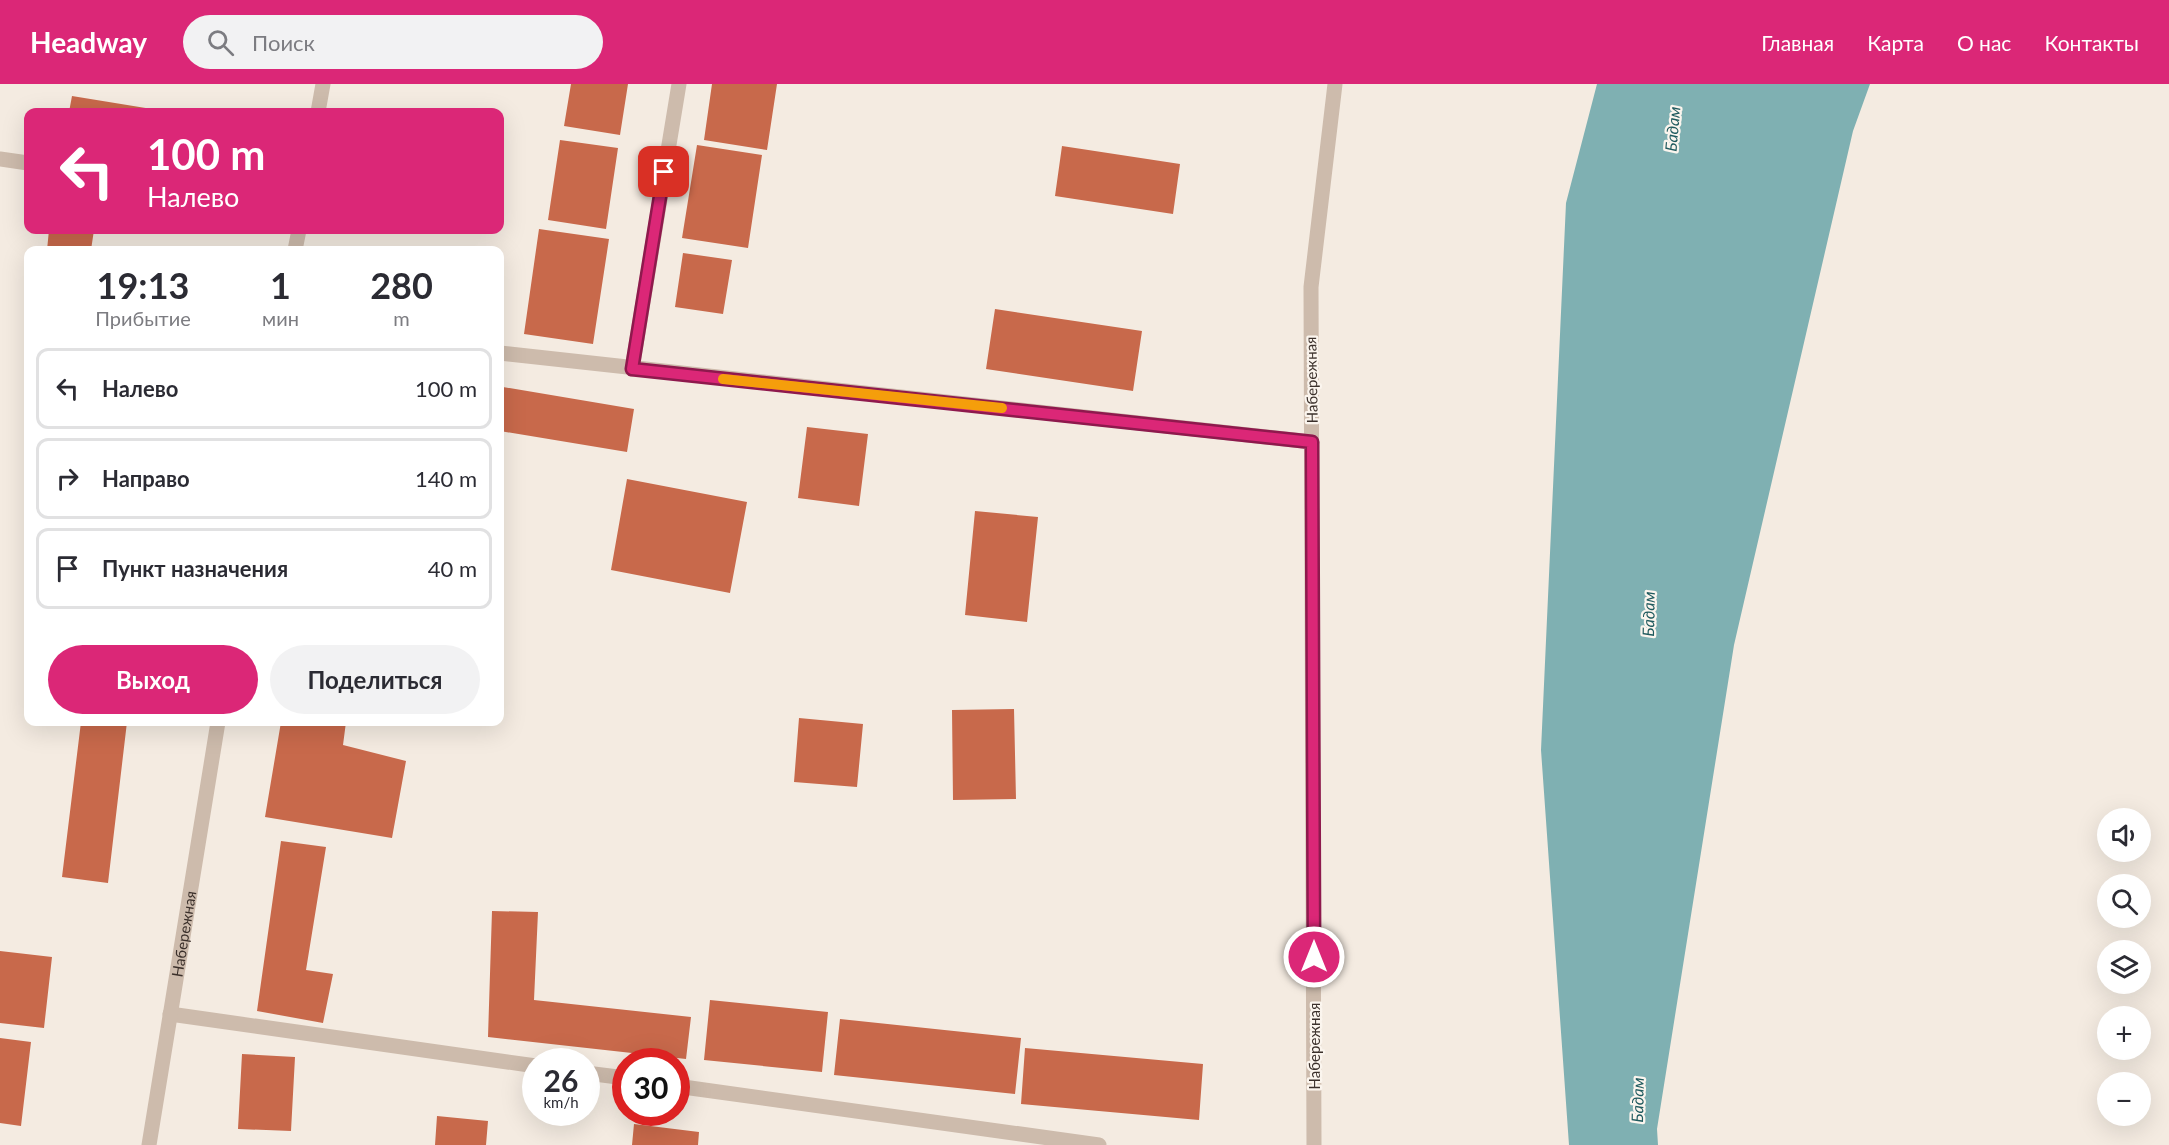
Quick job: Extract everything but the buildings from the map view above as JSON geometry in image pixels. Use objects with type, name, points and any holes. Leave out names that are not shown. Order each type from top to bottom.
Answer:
[{"type":"street","points":[[319,108],[323,84]]},
{"type":"street","points":[[632,369],[679,84]]},
{"type":"street","name":"Набережная","points":[[1314,1145],[1311,287],[1335,84]]},
{"type":"street","points":[[0,159],[24,162]]},
{"type":"street","points":[[504,353],[632,369],[1312,442]]},
{"type":"street","name":"Набережная","points":[[149,1145],[217,726]]},
{"type":"street","points":[[170,1014],[522,1064]]},
{"type":"street","points":[[690,1088],[1099,1145]]},
{"type":"water","name":"Бадам","points":[[1597,84],[1870,84],[1853,131],[1734,645],[1657,1129],[1658,1145],[1569,1145],[1541,750],[1566,203]]},
{"type":"slow traffic","points":[[723,379],[1002,408]]},
{"type":"route","points":[[664,172],[632,369],[1312,442],[1314,957]]}]
